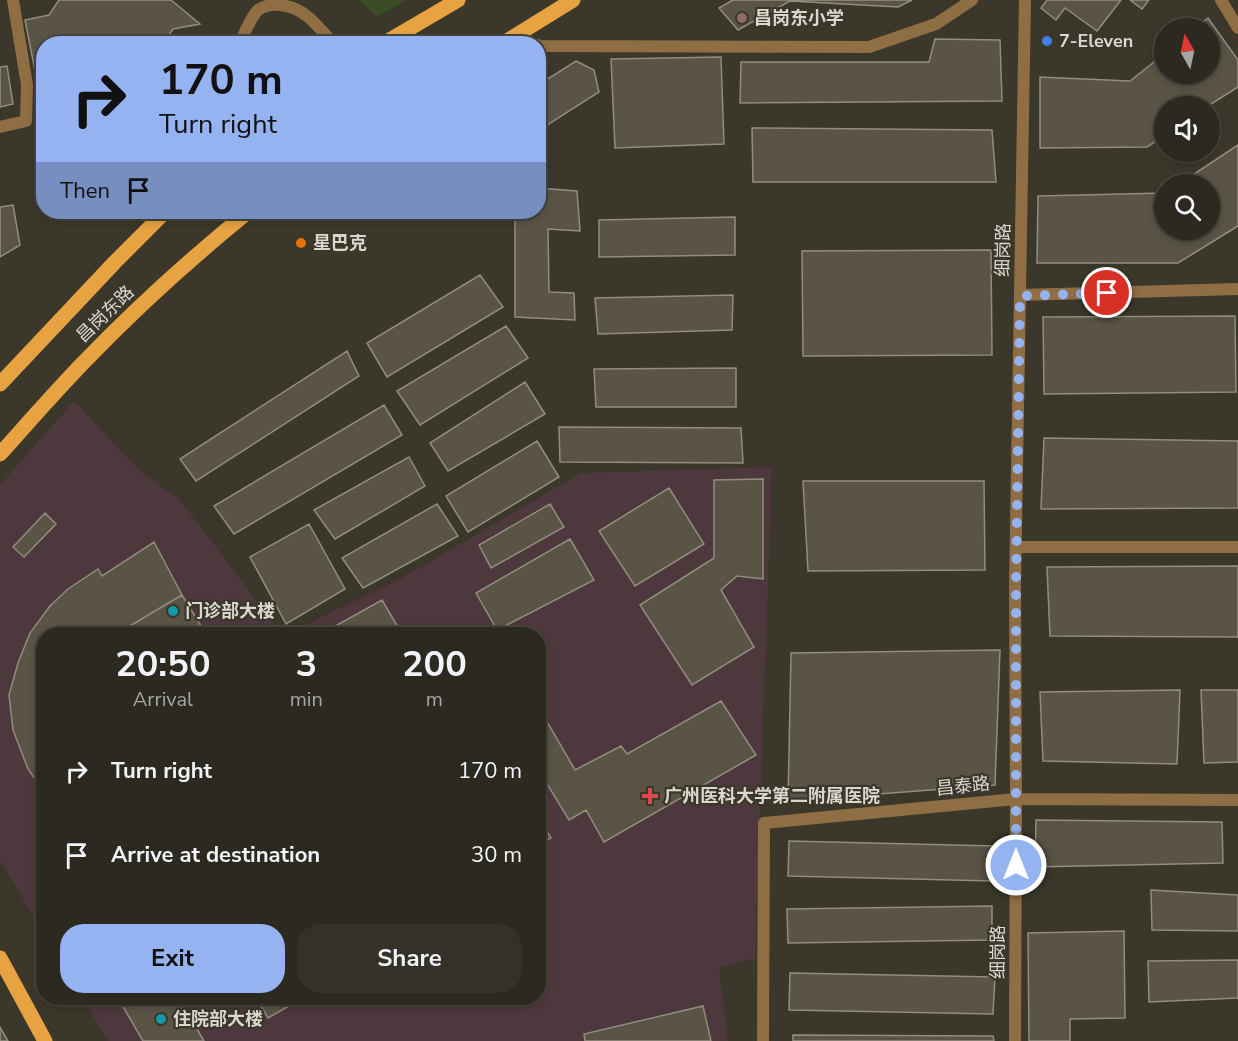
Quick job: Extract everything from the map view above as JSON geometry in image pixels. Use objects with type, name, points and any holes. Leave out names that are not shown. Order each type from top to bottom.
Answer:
[{"type":"main road","points":[[397,36],[458,0]]},
{"type":"main road","points":[[514,36],[573,0]]},
{"type":"main road","name":"昌岗东路","points":[[0,384],[158,219]]},
{"type":"main road","name":"昌岗东路","points":[[0,454],[83,363],[134,312],[205,246],[239,219]]},
{"type":"main road","points":[[0,958],[45,1041]]},
{"type":"street","points":[[0,127],[26,121],[27,85],[13,0]]},
{"type":"street","points":[[546,44],[868,47],[936,24],[972,0]]},
{"type":"street","name":"细岗路","points":[[1015,1041],[1016,547],[1025,0]]},
{"type":"street","points":[[1221,0],[1238,28]]},
{"type":"street","points":[[242,36],[257,5],[278,4],[289,6],[307,15],[327,36]]},
{"type":"street","points":[[523,30],[529,36]]},
{"type":"street","points":[[1020,296],[1238,289]]},
{"type":"street","points":[[1016,547],[1238,547]]},
{"type":"street","name":"昌泰路","points":[[764,1041],[764,824],[1016,799],[1238,800]]},
{"type":"shaded area","points":[[74,401],[140,471],[180,500],[277,627],[36,627],[36,921],[0,860],[0,485]]},
{"type":"shaded area","name":"广州医科大学第二附属医院","points":[[772,467],[755,958],[719,968],[728,1041],[108,1041],[86,1005],[546,1005],[546,627],[302,627],[402,578],[581,473]]},
{"type":"green space","points":[[359,0],[406,0],[377,17]]},
{"type":"building","points":[[59,0],[171,0],[200,24],[173,29],[168,36],[36,36],[36,76],[25,20],[49,15]]},
{"type":"building","points":[[733,0],[912,0],[898,7],[790,1],[738,30],[719,8]]},
{"type":"building","points":[[1047,0],[1121,0],[1097,31],[1065,8],[1056,20],[1041,8]]},
{"type":"building","points":[[1130,0],[1149,0],[1142,9]]},
{"type":"building","points":[[1220,35],[1238,60],[1238,87],[1220,98],[1220,96],[1154,96],[1154,142],[1147,147],[1040,148],[1040,77],[1130,81],[1154,62],[1154,84],[1220,84]]},
{"type":"building","points":[[935,39],[1000,40],[1002,101],[740,103],[741,62],[929,62]]},
{"type":"building","points":[[721,57],[724,144],[615,148],[611,59]]},
{"type":"building","points":[[576,61],[594,70],[599,92],[546,126],[546,80]]},
{"type":"building","points":[[7,66],[13,104],[0,107],[0,67]]},
{"type":"building","points":[[752,128],[992,130],[996,182],[753,182]]},
{"type":"building","points":[[1238,145],[1238,226],[1220,237],[1220,174],[1194,174],[1212,162],[1220,162],[1220,157]]},
{"type":"building","points":[[546,189],[577,191],[580,231],[548,229],[549,292],[574,293],[575,320],[515,317],[515,219],[546,219]]},
{"type":"building","points":[[1154,193],[1154,240],[1215,240],[1178,263],[1037,263],[1038,196]]},
{"type":"building","points":[[13,205],[20,245],[0,257],[0,207]]},
{"type":"building","points":[[735,217],[735,255],[599,257],[599,220]]},
{"type":"building","points":[[991,250],[992,355],[803,356],[802,251]]},
{"type":"building","points":[[480,275],[503,307],[387,377],[367,343]]},
{"type":"building","points":[[733,295],[732,330],[598,334],[595,298]]},
{"type":"building","points":[[1235,316],[1236,392],[1044,394],[1043,317]]},
{"type":"building","points":[[506,326],[528,358],[420,425],[397,391]]},
{"type":"building","points":[[347,351],[359,376],[196,481],[180,459]]},
{"type":"building","points":[[736,368],[736,407],[596,407],[594,369]]},
{"type":"building","points":[[525,382],[545,414],[448,471],[430,443]]},
{"type":"building","points":[[384,405],[402,435],[234,534],[214,506]]},
{"type":"building","points":[[559,427],[741,428],[743,463],[560,462]]},
{"type":"building","points":[[1044,438],[1238,441],[1238,508],[1041,509]]},
{"type":"building","points":[[537,441],[559,477],[468,532],[446,496]]},
{"type":"building","points":[[409,457],[425,486],[335,539],[314,510]]},
{"type":"building","points":[[763,479],[763,579],[737,576],[721,590],[754,647],[692,685],[640,605],[714,558],[714,480]]},
{"type":"building","points":[[803,481],[984,481],[985,570],[808,571]]},
{"type":"building","points":[[669,488],[704,544],[635,586],[599,531]]},
{"type":"building","points":[[437,504],[458,536],[363,588],[342,558]]},
{"type":"building","points":[[550,504],[564,527],[491,568],[479,545]]},
{"type":"building","points":[[45,513],[56,524],[24,557],[13,547]]},
{"type":"building","points":[[309,524],[345,589],[286,624],[250,557]]},
{"type":"building","points":[[570,539],[594,580],[503,627],[495,627],[476,593]]},
{"type":"building","points":[[154,542],[182,595],[128,627],[36,627],[36,780],[28,769],[13,730],[9,695],[18,663],[30,633],[50,606],[68,589],[98,569],[102,576]]},
{"type":"building","points":[[1238,566],[1238,637],[1050,636],[1047,567]]},
{"type":"building","name":"门诊部大楼","points":[[182,595],[202,627],[128,627]]},
{"type":"building","points":[[382,600],[398,627],[334,627]]},
{"type":"building","points":[[1000,650],[995,785],[788,801],[791,653]]},
{"type":"building","points":[[1180,690],[1177,764],[1043,761],[1040,692]]},
{"type":"building","points":[[1201,690],[1238,690],[1238,762],[1204,763]]},
{"type":"building","points":[[721,701],[756,755],[604,842],[586,810],[569,820],[546,782],[546,720],[575,770],[621,746],[627,754]]},
{"type":"building","points":[[1036,820],[1222,822],[1223,863],[1035,867]]},
{"type":"building","points":[[546,830],[551,838],[546,841]]},
{"type":"building","points":[[789,841],[994,846],[993,881],[788,876]]},
{"type":"building","points":[[1151,890],[1238,895],[1238,931],[1152,930]]},
{"type":"building","points":[[992,906],[992,940],[788,943],[787,909]]},
{"type":"building","points":[[1124,931],[1125,1018],[1070,1019],[1070,1041],[1029,1041],[1028,933]]},
{"type":"building","points":[[1238,960],[1238,998],[1149,1002],[1148,961]]},
{"type":"building","points":[[790,973],[995,977],[993,1014],[789,1010]]},
{"type":"building","name":"住院部大楼","points":[[122,1005],[183,1005],[204,1041],[143,1041]]},
{"type":"building","points":[[260,1005],[291,1005],[268,1018]]},
{"type":"building","points":[[703,1006],[711,1041],[585,1041],[584,1034]]},
{"type":"building","points":[[0,1027],[8,1041],[0,1041]]},
{"type":"building","points":[[793,1035],[993,1036],[994,1041],[793,1041]]},
{"type":"place","name":"昌岗东小学","points":[[742,18]]},
{"type":"place","name":"7-Eleven","points":[[1047,41]]},
{"type":"place","name":"星巴克","points":[[301,243]]},
{"type":"place","name":"门诊部大楼","points":[[173,611]]},
{"type":"place","name":"广州医科大学第二附属医院","points":[[650,796]]},
{"type":"place","name":"住院部大楼","points":[[161,1019]]},
{"type":"route","points":[[1016,865],[1016,586],[1020,296],[1107,293]]}]
